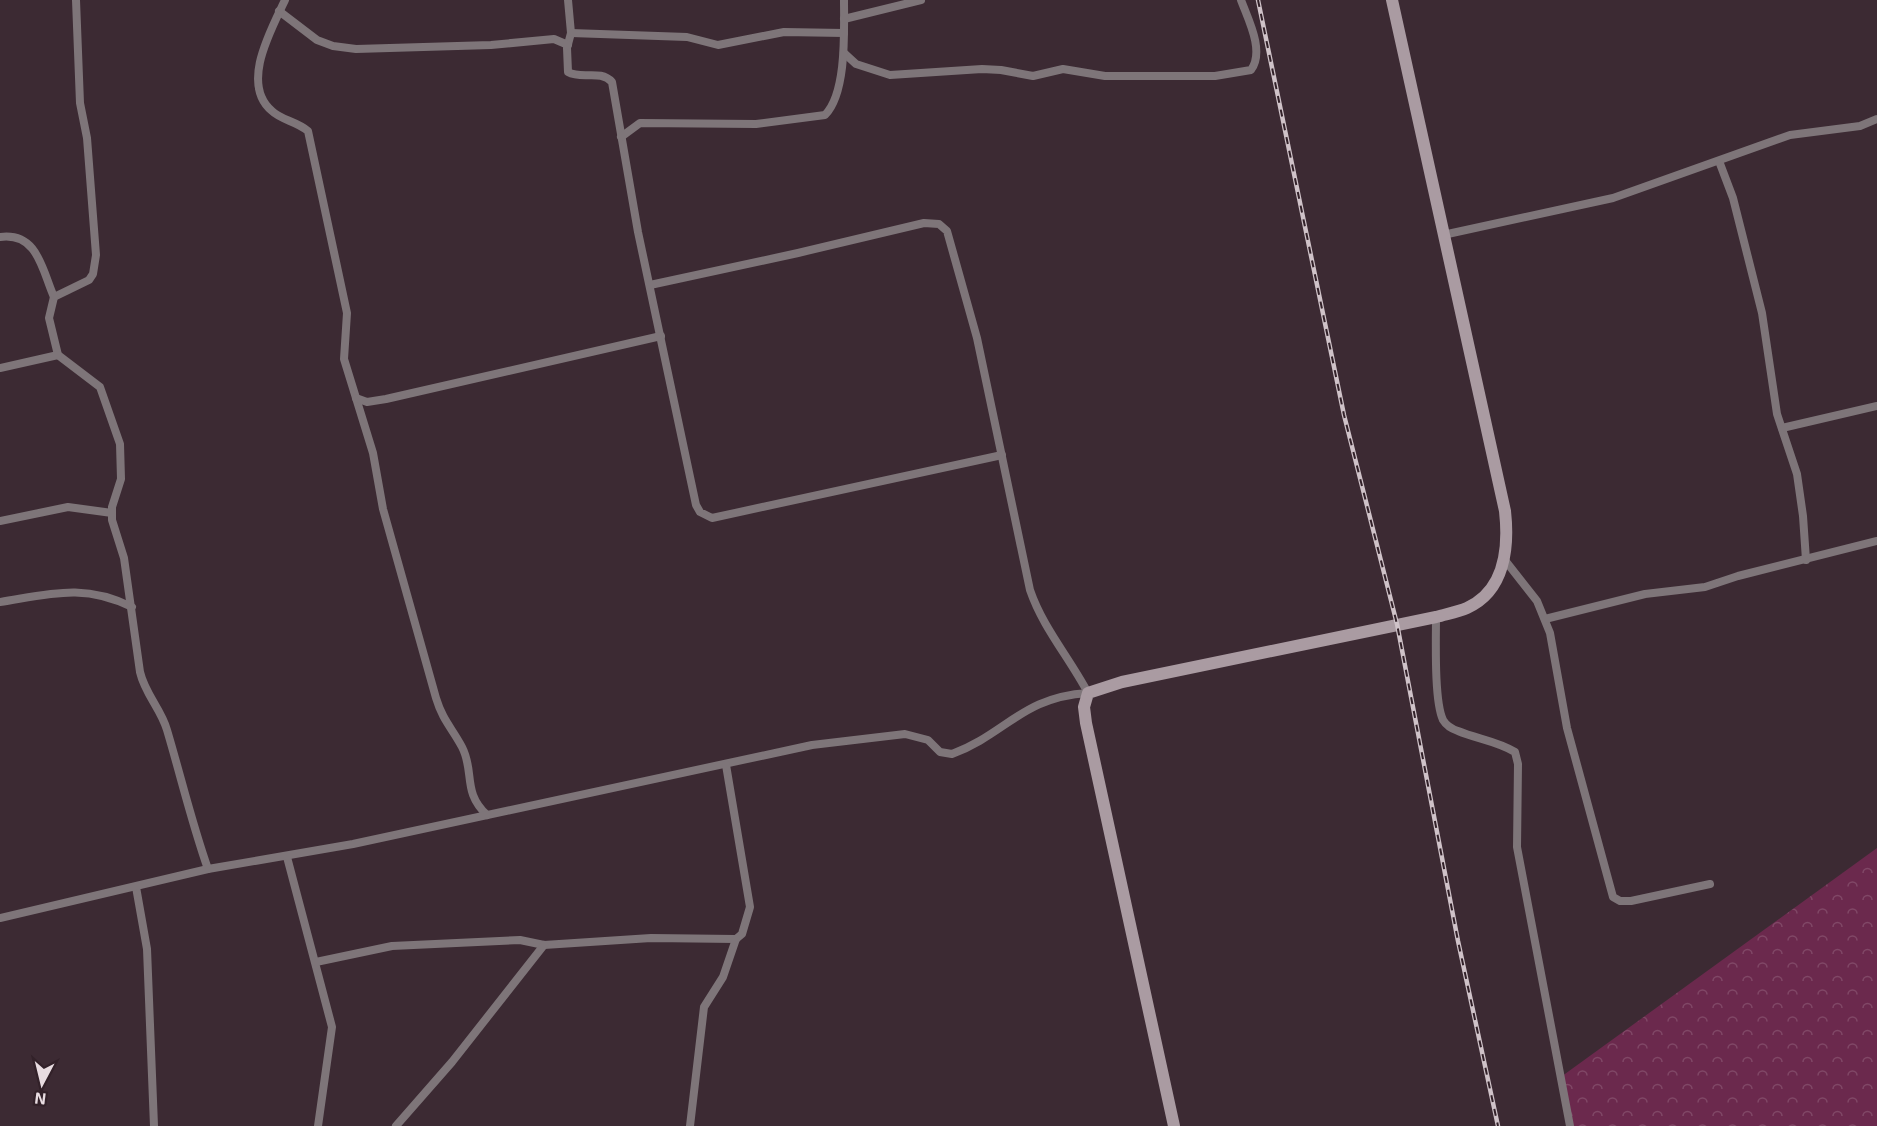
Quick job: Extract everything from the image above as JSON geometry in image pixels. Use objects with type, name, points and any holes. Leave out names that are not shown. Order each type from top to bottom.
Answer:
[{"type":"street","points":[[54,297],[89,280],[96,264],[89,159],[80,103],[76,0]]},
{"type":"street","points":[[285,0],[271,25],[264,54],[256,70],[257,82],[262,98],[272,112],[298,122],[308,131],[345,300],[347,313],[344,359],[373,453],[383,509],[413,623],[436,698],[444,721],[465,754],[472,796],[487,815]]},
{"type":"street","points":[[568,0],[571,33],[568,45],[568,72],[603,75],[612,82],[650,285],[696,505],[706,516],[712,518],[1002,455]]},
{"type":"street","points":[[621,137],[640,123],[756,124],[825,115],[830,110],[842,72],[844,0]]},
{"type":"street","points":[[844,19],[921,0]]},
{"type":"street","points":[[844,53],[856,64],[890,75],[1002,69],[1033,76],[1063,69],[1127,77],[1215,76],[1251,70],[1254,66],[1256,48],[1241,0]]},
{"type":"street","points":[[0,918],[208,869],[287,857],[812,745],[905,734],[928,740],[940,752],[952,754],[1035,704],[1063,694],[1088,693],[1122,682],[1436,617],[1467,608],[1483,598],[1496,582],[1504,559],[1508,532],[1505,511],[1392,0]]},
{"type":"street","points":[[279,11],[316,40],[344,48],[490,45],[554,39],[568,45]]},
{"type":"street","points":[[571,33],[687,37],[718,45],[784,32],[844,33]]},
{"type":"street","points":[[1443,235],[1613,198],[1790,135],[1860,126],[1877,119]]},
{"type":"street","points":[[1719,161],[1733,198],[1762,314],[1777,414],[1797,474],[1806,560]]},
{"type":"street","points":[[650,285],[798,254],[924,223],[939,224],[947,231],[977,338],[1036,608],[1088,693],[1084,707],[1086,723],[1174,1126]]},
{"type":"street","points":[[0,237],[20,238],[36,251],[54,297],[49,318],[58,355],[100,387],[114,422],[122,461],[121,479],[112,513],[115,533],[124,558],[136,652],[144,690],[167,728],[208,869]]},
{"type":"street","points":[[356,398],[367,402],[386,399],[661,336]]},
{"type":"street","points":[[0,368],[58,355]]},
{"type":"street","points":[[1782,428],[1877,406]]},
{"type":"street","points":[[0,521],[68,507],[90,512],[112,513]]},
{"type":"street","points":[[1545,619],[1645,594],[1705,587],[1738,576],[1877,541]]},
{"type":"street","points":[[1504,559],[1537,601],[1545,619],[1568,728],[1613,897],[1620,901],[1631,901],[1710,884]]},
{"type":"street","points":[[0,602],[75,590],[105,595],[132,607]]},
{"type":"street","points":[[1436,617],[1437,678],[1442,719],[1458,732],[1506,747],[1515,753],[1518,764],[1517,847],[1570,1126]]},
{"type":"street","points":[[690,1126],[704,1007],[723,978],[736,939],[742,934],[750,907],[726,765]]},
{"type":"street","points":[[287,857],[332,1027],[318,1126]]},
{"type":"street","points":[[136,887],[147,949],[154,1126]]},
{"type":"street","points":[[316,962],[393,946],[520,940],[544,945],[651,938],[736,939]]},
{"type":"street","points":[[396,1126],[452,1062],[544,945]]},
{"type":"green space","points":[[1877,848],[1877,1126],[1567,1126],[1558,1079]]},
{"type":"railway","points":[[1258,0],[1344,415],[1397,624],[1458,941],[1498,1126]]}]
